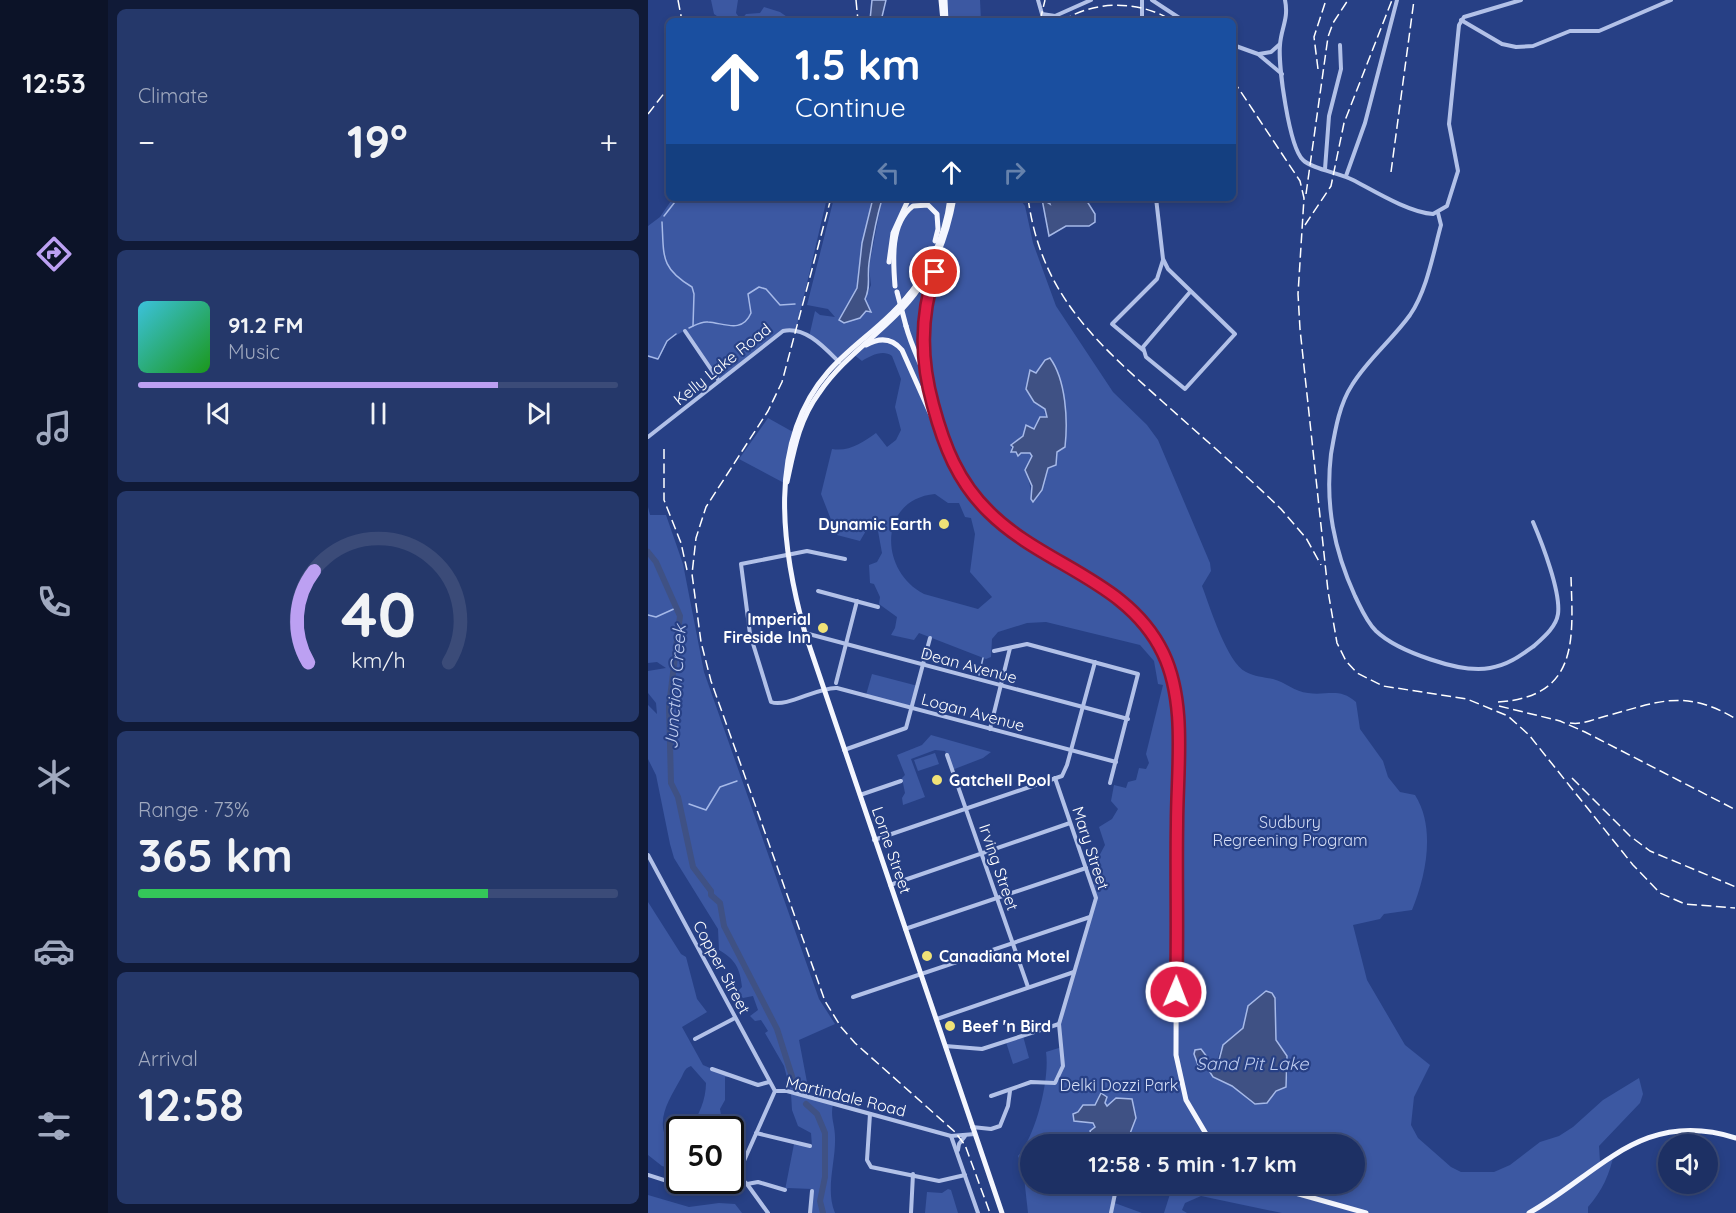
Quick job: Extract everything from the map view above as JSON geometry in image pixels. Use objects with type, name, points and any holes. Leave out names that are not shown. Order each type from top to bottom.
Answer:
[{"type":"main road","points":[[943,0],[944,18]]},
{"type":"main road","points":[[907,201],[898,219],[890,246],[891,275],[906,326],[926,379],[943,440]]},
{"type":"main road","points":[[926,379],[924,318],[951,201]]},
{"type":"main road","points":[[840,363],[904,300],[932,257],[951,201]]},
{"type":"main road","points":[[896,289],[893,261],[896,236],[904,215],[916,204],[928,205],[938,217],[932,257]]},
{"type":"main road","points":[[840,363],[860,348],[911,298],[930,269],[943,241]]},
{"type":"main road","points":[[860,348],[882,339],[899,346],[961,479],[988,512],[1007,528],[1127,605],[1153,634],[1168,665],[1175,698],[1177,723],[1176,1055],[1186,1100],[1206,1134]]},
{"type":"main road","name":"Lorne Street","points":[[840,363],[806,414],[793,451],[786,490],[790,554],[805,633],[1002,1213]]},
{"type":"main road","points":[[1529,1213],[1614,1153],[1640,1141],[1686,1130],[1712,1132],[1736,1138]]},
{"type":"main road","points":[[1299,1194],[1366,1213]]},
{"type":"street","points":[[1038,0],[1042,14],[1050,16],[1091,0]]},
{"type":"street","points":[[1142,0],[1142,18]]},
{"type":"street","points":[[1152,0],[1179,18]]},
{"type":"street","points":[[1285,0],[1286,22],[1280,44],[1290,130],[1296,152],[1309,165],[1346,176],[1425,214],[1438,213],[1447,206],[1458,171],[1449,124],[1457,33],[1461,20],[1471,14],[1521,0]]},
{"type":"street","points":[[1346,176],[1365,123],[1397,0]]},
{"type":"street","points":[[1461,20],[1502,44],[1516,47],[1533,45],[1570,31],[1599,31],[1671,0]]},
{"type":"street","points":[[1258,54],[1271,52],[1280,44]]},
{"type":"street","points":[[1325,169],[1329,116],[1341,69],[1340,45]]},
{"type":"street","points":[[1236,46],[1258,54],[1283,75]]},
{"type":"street","points":[[1156,201],[1163,259],[1157,279],[1112,324],[1143,350],[1146,357],[1180,386],[1187,388],[1235,334],[1233,329],[1190,292],[1172,273],[1163,259]]},
{"type":"street","points":[[1438,213],[1441,225],[1415,306],[1352,385],[1340,414],[1331,455],[1330,498],[1333,536],[1341,563],[1365,616],[1386,639],[1408,650],[1449,664],[1477,669],[1492,668],[1521,656],[1542,639],[1556,620],[1557,596],[1533,522]]},
{"type":"street","points":[[1143,350],[1144,343],[1190,292]]},
{"type":"street","name":"Kelly Lake Road","points":[[648,437],[779,332],[786,330],[804,333],[840,363]]},
{"type":"street","points":[[685,331],[719,381]]},
{"type":"street","points":[[823,690],[778,704],[771,702],[753,648],[740,566],[746,562],[813,551],[845,558]]},
{"type":"street","points":[[818,591],[878,607]]},
{"type":"street","points":[[836,683],[857,601]]},
{"type":"street","name":"Dean Avenue","points":[[805,633],[1128,719]]},
{"type":"street","points":[[843,750],[904,729],[912,708],[930,638]]},
{"type":"street","points":[[994,651],[1027,644],[1138,674],[1110,783]]},
{"type":"street","points":[[990,729],[1011,647]]},
{"type":"street","points":[[874,840],[1055,778],[1066,771],[1095,662]]},
{"type":"street","name":"Logan Avenue","points":[[823,690],[837,688],[1116,762]]},
{"type":"street","name":"Irving Street","points":[[947,755],[1028,987]]},
{"type":"street","name":"Mary Street","points":[[1010,1091],[1031,1082],[1058,1081],[1063,1060],[1059,1024],[1096,898],[1055,778]]},
{"type":"street","points":[[859,795],[901,781]]},
{"type":"street","points":[[889,885],[1070,823]]},
{"type":"street","name":"Copper Street","points":[[648,855],[775,1091]]},
{"type":"street","points":[[904,929],[1086,868]]},
{"type":"street","points":[[853,997],[1091,917]]},
{"type":"street","points":[[936,1020],[1075,972]]},
{"type":"street","points":[[694,1040],[735,1018]]},
{"type":"street","points":[[945,1045],[982,1049],[1059,1024]]},
{"type":"street","points":[[712,1069],[758,1085],[769,1082]]},
{"type":"street","name":"Martindale Road","points":[[744,1160],[775,1091],[783,1090],[951,1136],[975,1133]]},
{"type":"street","points":[[972,1127],[991,1129],[1000,1126],[1008,1106],[1010,1091],[991,1096]]},
{"type":"street","points":[[870,1114],[867,1160],[869,1166],[942,1181],[965,1175]]},
{"type":"street","points":[[756,1133],[810,1146]]},
{"type":"street","points":[[951,1136],[978,1213]]},
{"type":"street","points":[[957,1154],[959,1144],[965,1136]]},
{"type":"street","points":[[911,1213],[913,1174]]},
{"type":"street","points":[[648,1175],[666,1181]]},
{"type":"street","points":[[744,1181],[768,1213]]},
{"type":"street","points":[[747,1184],[758,1182],[785,1190]]},
{"type":"street","points":[[810,1213],[812,1191]]},
{"type":"street","points":[[1111,1213],[1115,1194]]},
{"type":"green space","points":[[711,0],[738,0],[736,13],[740,18],[720,18],[714,14]]},
{"type":"green space","points":[[946,0],[980,0],[981,18],[947,18]]},
{"type":"green space","points":[[764,7],[780,12],[789,18],[743,18],[746,14],[760,13]]},
{"type":"green space","points":[[671,201],[826,201],[796,330],[786,330],[719,381],[684,331],[669,339],[658,360],[648,357],[648,226],[660,217]]},
{"type":"green space","points":[[833,201],[872,201],[862,243],[857,288],[841,316],[844,323],[860,318],[866,311],[869,313],[865,299],[871,285],[869,267],[882,201],[948,201],[933,250],[909,290],[877,325],[838,361],[809,337],[815,311],[820,315],[835,317],[828,309],[807,305]]},
{"type":"green space","points":[[953,201],[1003,203],[1021,201],[1025,206],[1033,243],[1056,306],[1113,392],[1147,425],[1158,440],[1210,563],[1211,571],[1202,586],[1220,634],[1232,658],[1246,672],[1277,680],[1303,692],[1338,693],[1350,697],[1356,702],[1360,729],[1383,761],[1388,777],[1400,792],[1415,795],[1421,808],[1425,822],[1427,852],[1425,867],[1412,910],[1384,914],[1380,919],[1353,925],[1367,980],[1405,1045],[1430,1065],[1414,1097],[1411,1125],[1418,1138],[1451,1167],[1461,1172],[1494,1172],[1510,1165],[1540,1142],[1559,1136],[1573,1127],[1603,1100],[1639,1078],[1643,1094],[1640,1103],[1599,1146],[1600,1162],[1614,1153],[1608,1175],[1588,1207],[1588,1213],[1282,1213],[1201,1196],[1185,1203],[1182,1210],[1187,1213],[1164,1213],[1170,1194],[1365,1194],[1365,1134],[1031,1134],[1044,1091],[1046,1052],[1062,1047],[1060,1025],[1096,901],[1092,886],[1100,876],[1097,860],[1105,845],[1099,827],[1112,819],[1118,809],[1111,801],[1114,785],[1126,788],[1128,782],[1136,780],[1139,768],[1146,769],[1149,763],[1146,754],[1163,685],[1158,684],[1154,661],[1140,645],[1046,622],[1027,623],[998,632],[992,639],[991,657],[986,659],[919,633],[914,640],[891,635],[897,617],[879,604],[880,597],[874,584],[870,583],[869,565],[877,562],[882,553],[878,531],[867,529],[860,541],[837,535],[821,494],[832,449],[850,448],[876,433],[887,447],[896,440],[901,430],[895,407],[901,379],[892,356],[881,353],[862,361],[853,354],[926,277]],"holes":[[[1052,360],[1066,412],[1065,447],[1057,452],[1054,466],[1048,468],[1034,501],[1025,470],[1032,456],[1030,453],[1011,452],[1011,444],[1023,436],[1026,425],[1034,429],[1040,418],[1047,416],[1044,412],[1046,410],[1026,389],[1032,370],[1036,373],[1044,362]],[[935,494],[948,503],[959,503],[965,517],[971,518],[975,534],[970,572],[992,597],[978,609],[924,594],[909,583],[898,569],[892,553],[891,537],[895,522],[903,508],[917,499]],[[1266,992],[1275,998],[1276,1040],[1287,1056],[1286,1082],[1263,1104],[1251,1102],[1232,1086],[1213,1077],[1211,1072],[1197,1064],[1195,1050],[1201,1049],[1211,1062],[1218,1064],[1224,1045],[1242,1031],[1248,1006]]]},
{"type":"green space","points":[[768,418],[793,432],[786,484],[739,459]]},
{"type":"green space","points":[[648,507],[650,515],[666,515],[683,564],[704,672],[819,999],[835,1024],[799,1040],[810,1098],[833,1104],[835,1146],[831,1195],[835,1213],[811,1213],[812,1189],[788,1188],[785,1190],[794,1144],[812,1146],[811,1133],[798,1126],[792,1110],[791,1093],[784,1066],[765,1033],[768,1031],[761,1020],[755,1021],[750,1016],[758,1010],[753,996],[743,998],[737,992],[742,987],[738,969],[729,957],[719,950],[718,929],[674,858],[670,844],[656,775],[648,759],[648,705],[657,714],[656,703],[648,693],[648,671],[666,668],[657,662],[648,663]]},
{"type":"green space","points":[[872,674],[918,686],[912,707],[866,695]]},
{"type":"green space","points":[[931,735],[991,752],[983,758],[952,770],[945,751],[935,750],[911,759],[925,797],[903,805],[902,798],[905,793],[902,778],[905,775],[897,755],[922,745]]},
{"type":"green space","points":[[935,753],[939,764],[918,771],[914,760]]},
{"type":"green space","points":[[648,902],[681,954],[686,957],[697,999],[707,1012],[682,1027],[703,1065],[731,1077],[725,1077],[725,1100],[720,1109],[721,1116],[697,1116],[705,1095],[706,1083],[691,1066],[686,1069],[668,1103],[663,1119],[666,1137],[666,1167],[648,1155]]},
{"type":"green space","points":[[1023,1036],[1029,1058],[1013,1064],[1006,1042]]},
{"type":"green space","points":[[948,1189],[951,1190],[958,1213],[925,1213],[927,1192],[942,1193]]},
{"type":"green space","points":[[1026,1194],[1114,1194],[1112,1202],[1142,1213],[1028,1213]]},
{"type":"green space","points":[[648,1195],[689,1207],[719,1203],[735,1204],[742,1213],[648,1213]]},
{"type":"water","points":[[872,0],[886,0],[882,18],[870,18]]},
{"type":"water","points":[[872,201],[882,201],[871,247],[868,290],[865,299],[871,312],[866,311],[860,318],[844,323],[839,320],[857,288],[862,243]]},
{"type":"water","points":[[1042,201],[1050,204],[1049,201],[1087,201],[1095,214],[1095,222],[1089,226],[1066,226],[1049,236]]},
{"type":"water","points":[[1050,358],[1060,377],[1063,389],[1065,447],[1057,452],[1056,465],[1048,468],[1042,490],[1033,502],[1031,499],[1032,486],[1025,470],[1032,456],[1030,453],[1021,453],[1018,456],[1016,452],[1011,452],[1013,447],[1011,445],[1023,436],[1026,425],[1034,429],[1040,417],[1047,417],[1045,409],[1034,402],[1026,389],[1030,370],[1036,373],[1045,360]]},
{"type":"water","name":"Sand Pit Lake","points":[[1266,991],[1272,993],[1275,998],[1276,1040],[1287,1056],[1286,1087],[1276,1091],[1267,1103],[1255,1104],[1232,1086],[1213,1077],[1208,1069],[1198,1065],[1194,1054],[1195,1050],[1201,1049],[1211,1062],[1218,1064],[1223,1045],[1243,1028],[1248,1006]]},
{"type":"water","points":[[1101,1093],[1107,1097],[1105,1103],[1107,1106],[1116,1098],[1132,1099],[1136,1118],[1130,1134],[1091,1134],[1090,1131],[1095,1127],[1093,1123],[1074,1121],[1073,1114],[1078,1112],[1083,1105],[1095,1105]]},
{"type":"waterway","points":[[664,216],[676,201]]},
{"type":"waterway","points":[[662,222],[664,252],[669,267],[674,274],[692,287],[694,294],[693,326]]},
{"type":"waterway","points":[[689,328],[705,322],[732,326],[743,323],[751,313],[748,294],[759,287],[766,289],[780,305],[795,304]]},
{"type":"waterway","points":[[648,356],[658,359],[667,341],[676,334]]},
{"type":"waterway","name":"Junction Creek","points":[[648,552],[656,562],[680,616],[669,706],[671,783],[678,797],[693,867],[711,891],[711,895],[720,903],[724,926],[777,1029],[796,1089]]},
{"type":"waterway","points":[[648,615],[656,617],[676,608]]},
{"type":"waterway","points":[[979,675],[983,658]]},
{"type":"waterway","points":[[689,804],[706,810],[720,787],[737,781]]},
{"type":"waterway","name":"Junction Creek","points":[[806,1104],[817,1114],[825,1133],[825,1177],[820,1201],[823,1213]]},
{"type":"railway","points":[[678,0],[681,18]]},
{"type":"railway","points":[[856,0],[858,18]]},
{"type":"railway","points":[[1041,18],[1045,0]]},
{"type":"railway","points":[[1318,69],[1314,37],[1326,0]]},
{"type":"railway","points":[[1306,194],[1328,37],[1333,23],[1348,0]]},
{"type":"railway","points":[[1305,225],[1331,186],[1344,123],[1392,0]]},
{"type":"railway","points":[[1391,172],[1414,0]]},
{"type":"railway","points":[[1068,18],[1088,9],[1117,5],[1146,9],[1167,18]]},
{"type":"railway","points":[[1236,85],[1300,181],[1304,198],[1298,294],[1300,329],[1328,591],[1337,643],[1346,661],[1357,673],[1383,686],[1467,699],[1508,716],[1529,735],[1633,865],[1660,893],[1685,904],[1735,908]]},
{"type":"railway","points":[[648,114],[666,91]]},
{"type":"railway","points":[[830,201],[782,382],[768,411],[706,507],[696,538],[692,574],[701,642],[711,681],[825,1001],[841,1027],[855,1043],[955,1132],[965,1145],[990,1213]]},
{"type":"railway","points":[[1029,201],[1035,232],[1045,262],[1058,289],[1075,313],[1094,336],[1138,380],[1281,509],[1306,538],[1321,565]]},
{"type":"railway","points":[[664,449],[664,500],[681,543],[687,570]]},
{"type":"railway","points":[[1498,702],[1524,698],[1544,689],[1557,677],[1566,661],[1570,642],[1571,577]]},
{"type":"railway","points":[[1570,723],[1584,722],[1641,706],[1671,701],[1701,703],[1736,719]]},
{"type":"railway","points":[[1499,706],[1560,721],[1736,810]]},
{"type":"railway","points":[[1572,778],[1630,836],[1650,851],[1736,887]]},
{"type":"place","name":"Dynamic Earth","points":[[944,524]]},
{"type":"place","name":"Imperial Fireside Inn","points":[[823,628]]},
{"type":"place","name":"Gatchell Pool","points":[[937,780]]},
{"type":"place","name":"Canadiana Motel","points":[[927,956]]},
{"type":"place","name":"Beef 'n Bird","points":[[950,1026]]},
{"type":"route","points":[[935,272],[924,318],[926,379],[943,440],[957,472],[977,500],[1007,528],[1127,605],[1153,634],[1170,672],[1177,723],[1176,992]]},
{"type":"park label","name":"Sudbury Regreening Program","points":[[1290,831]]},
{"type":"park label","name":"Delki Dozzi Park","points":[[1119,1085]]}]
